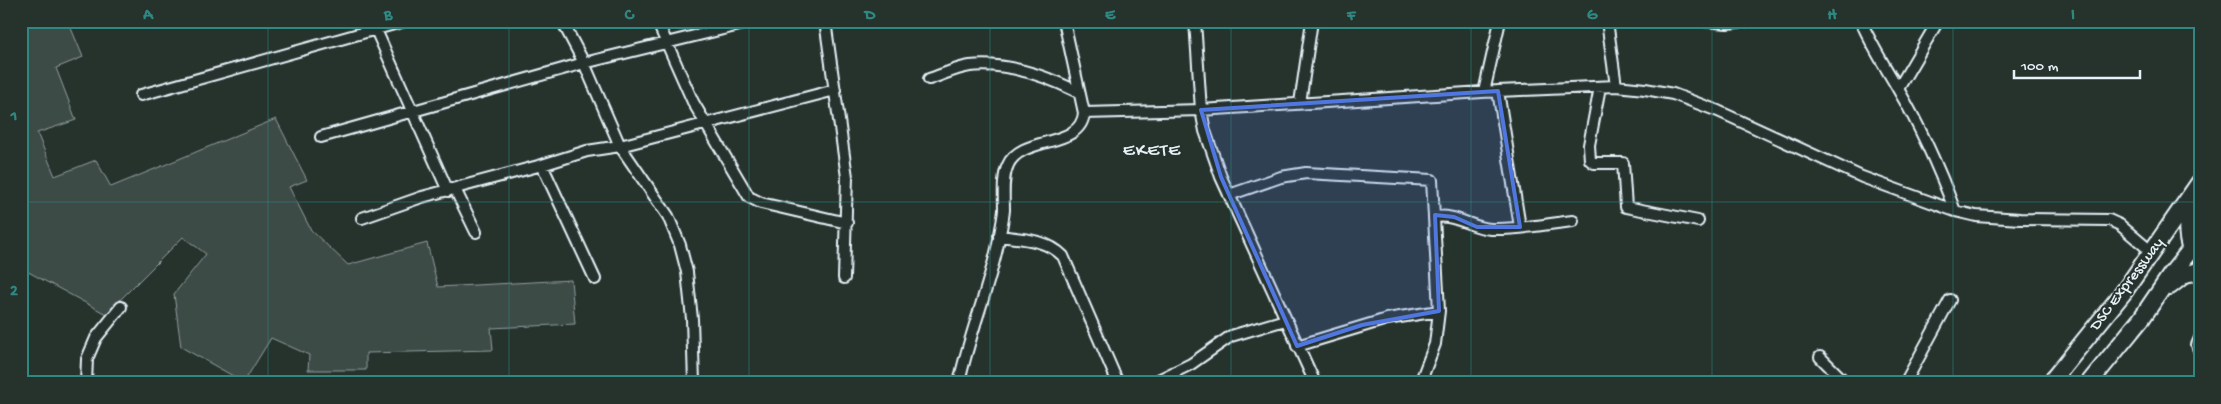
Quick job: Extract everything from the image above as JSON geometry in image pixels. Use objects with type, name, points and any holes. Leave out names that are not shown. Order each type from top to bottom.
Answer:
[{"type":"main road","points":[[2153,252],[2194,243],[2188,219],[2197,187]]},
{"type":"main road","name":"DSC Expressway","points":[[2050,383],[2098,326],[2153,252],[2197,187]]},
{"type":"main road","name":"DSC Expressway","points":[[2089,383],[2155,299],[2194,243]]},
{"type":"main road","points":[[2155,299],[2179,278],[2191,272],[2200,271]]},
{"type":"street","points":[[141,95],[374,25],[405,21]]},
{"type":"street","points":[[562,21],[584,63],[620,146],[668,216],[680,245],[689,291],[694,383]]},
{"type":"street","points":[[657,21],[693,102],[753,200],[847,223]]},
{"type":"street","points":[[321,136],[584,63],[756,21]]},
{"type":"street","points":[[825,21],[847,177],[844,278]]},
{"type":"street","points":[[959,383],[969,340],[991,276],[999,236],[1007,166],[1014,154],[1072,132],[1084,121],[1084,113],[1064,21]]},
{"type":"street","points":[[1195,21],[1201,110],[1208,140],[1229,195],[1315,383]]},
{"type":"street","points":[[1300,103],[1312,21]]},
{"type":"street","points":[[1484,92],[1500,21]]},
{"type":"street","points":[[1607,21],[1616,86]]},
{"type":"street","points":[[1703,21],[1748,21]]},
{"type":"street","points":[[1861,21],[1873,48],[1927,142],[1954,211]]},
{"type":"street","points":[[1898,89],[1938,21]]},
{"type":"street","points":[[374,25],[411,110],[476,232]]},
{"type":"street","points":[[929,79],[969,66],[990,66],[1035,74],[1078,92]]},
{"type":"street","points":[[1084,113],[1201,110],[1498,91],[1616,86],[1673,94],[1709,108],[1862,177],[1954,211],[1993,217],[2109,220],[2120,225],[2153,252]]},
{"type":"street","points":[[1600,87],[1589,145],[1590,160],[1594,163],[1623,164],[1625,167],[1626,207],[1698,221]]},
{"type":"street","points":[[362,218],[373,212],[422,197],[595,149],[620,146],[835,90]]},
{"type":"street","points":[[1498,91],[1520,227]]},
{"type":"street","points":[[542,165],[595,279]]},
{"type":"street","points":[[1229,195],[1281,177],[1306,173],[1428,178],[1432,180],[1434,185],[1439,311],[1435,344],[1420,383]]},
{"type":"street","points":[[1435,217],[1454,217],[1477,227],[1490,229],[1573,221]]},
{"type":"street","points":[[999,236],[1041,242],[1054,247],[1063,256],[1118,383]]},
{"type":"street","points":[[1905,383],[1950,300]]},
{"type":"street","points":[[86,383],[87,359],[93,345],[122,307]]},
{"type":"street","points":[[1297,346],[1387,318],[1439,311]]},
{"type":"street","points":[[1152,383],[1191,364],[1231,336],[1285,320]]},
{"type":"street","points":[[2200,338],[2196,345],[2200,352]]},
{"type":"street","points":[[1820,357],[1846,383]]},
{"type":"highlighted area","points":[[1498,91],[1520,227],[1477,227],[1454,217],[1435,215],[1439,311],[1362,325],[1297,346],[1221,177],[1201,110]]},
{"type":"shaded area","points":[[21,21],[68,21],[83,57],[56,68],[76,120],[37,133],[55,176],[96,160],[111,187],[276,119],[307,180],[289,187],[311,230],[348,265],[427,243],[438,287],[571,280],[575,324],[491,328],[493,350],[366,353],[366,370],[308,370],[309,355],[271,338],[244,382],[181,347],[174,294],[206,254],[183,237],[106,314],[21,268]]},
{"type":"district","name":"EKETE","points":[[1152,151]]}]
